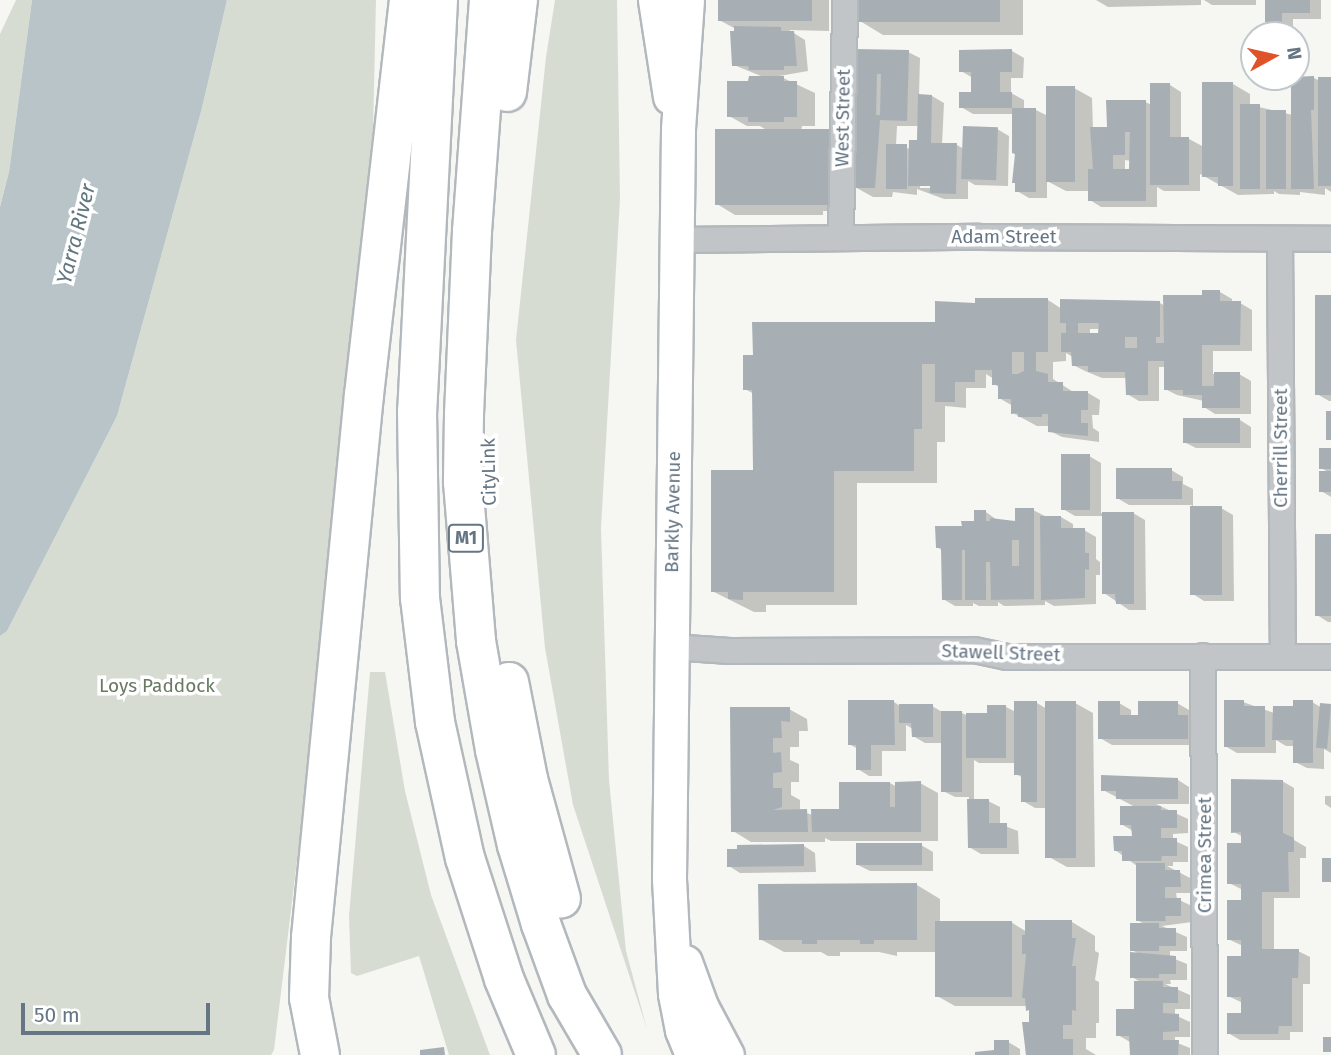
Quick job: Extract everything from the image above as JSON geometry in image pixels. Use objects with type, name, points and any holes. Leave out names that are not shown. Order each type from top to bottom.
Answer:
[{"type":"highway","points":[[320,1055],[309,998],[311,937],[364,395],[409,0]]},
{"type":"highway","points":[[438,0],[418,411],[420,598],[435,722],[466,858],[504,979],[536,1055]]},
{"type":"highway","name":"M1","points":[[489,0],[471,257],[464,415],[463,482],[475,641],[495,750],[533,898],[567,995],[602,1055]]},
{"type":"highway","name":"CityLink","points":[[518,0],[498,178],[489,394],[488,493],[494,576],[505,664],[532,792],[572,932],[616,1055]]},
{"type":"main road","name":"Barkly Avenue","points":[[655,0],[664,65],[678,130]]},
{"type":"main road","name":"Barkly Avenue","points":[[687,0],[678,130],[669,895],[674,994],[682,1030],[692,1055]]},
{"type":"main road","name":"Barkly Avenue","points":[[669,895],[695,991],[727,1055]]},
{"type":"street","name":"West Street","points":[[841,237],[845,0]]},
{"type":"street","name":"Adam Street","points":[[677,240],[841,237],[1331,239]]},
{"type":"street","name":"Cherrill Street","points":[[1280,239],[1283,656]]},
{"type":"street","name":"Stawell Street","points":[[671,647],[730,651],[974,650],[1007,657],[1331,657]]},
{"type":"street","name":"Crimea Street","points":[[1203,656],[1205,1055]]},
{"type":"green space","points":[[16,0],[32,0],[9,172],[0,207],[0,34]]},
{"type":"green space","name":"Loys Paddock","points":[[227,0],[376,0],[373,130],[319,639],[308,770],[274,1050],[271,1055],[0,1055],[0,636],[7,631],[117,416],[202,108]]},
{"type":"green space","points":[[555,0],[617,0],[620,199],[601,528],[609,780],[626,951],[647,1029],[573,805],[545,648],[516,340],[546,57]]},
{"type":"green space","points":[[370,672],[385,672],[405,791],[431,895],[490,1055],[449,1055],[419,956],[357,976],[351,973],[349,916]]},
{"type":"water","name":"Yarra River","points":[[32,0],[227,0],[202,108],[117,416],[7,631],[0,636],[0,207],[9,172]]},
{"type":"building","points":[[718,0],[812,0],[812,21],[718,21]]},
{"type":"building","points":[[858,0],[1000,0],[1000,22],[858,22]]},
{"type":"building","points":[[1265,0],[1310,0],[1310,13],[1282,13],[1282,21],[1265,21]]},
{"type":"building","points":[[734,26],[781,27],[781,31],[794,31],[797,66],[784,66],[784,70],[749,70],[748,66],[732,66],[730,31],[734,31]]},
{"type":"building","points":[[856,49],[909,50],[907,121],[880,120],[875,188],[854,188]],"holes":[[[877,74],[881,74],[880,115],[876,115]]]},
{"type":"building","points":[[1012,49],[1012,72],[1000,72],[1000,92],[1012,92],[1012,108],[959,108],[959,92],[971,92],[971,72],[959,72],[959,50]]},
{"type":"building","points":[[749,76],[784,76],[784,81],[797,81],[797,117],[784,117],[784,122],[748,122],[748,117],[727,117],[727,81],[748,81]]},
{"type":"building","points":[[1310,76],[1314,76],[1314,110],[1311,110],[1314,189],[1291,189],[1291,91],[1310,91]]},
{"type":"building","points":[[1318,77],[1331,77],[1331,186],[1318,186]]},
{"type":"building","points":[[1202,82],[1233,82],[1233,186],[1218,186],[1218,177],[1202,177]]},
{"type":"building","points":[[1150,83],[1170,83],[1170,137],[1189,137],[1189,185],[1150,185]]},
{"type":"building","points":[[1046,86],[1075,86],[1075,182],[1046,182]]},
{"type":"building","points":[[918,94],[932,95],[931,143],[957,143],[956,194],[930,193],[930,186],[908,186],[909,140],[917,140]]},
{"type":"building","points":[[1106,100],[1146,100],[1146,201],[1088,201],[1088,169],[1093,169],[1090,127],[1107,127]],"holes":[[[1125,132],[1130,132],[1129,169],[1113,169],[1113,155],[1125,155]]]},
{"type":"building","points":[[1240,104],[1260,104],[1260,189],[1240,189]]},
{"type":"building","points":[[1012,108],[1036,108],[1036,192],[1015,192],[1015,183],[1012,183],[1015,154],[1012,153]]},
{"type":"building","points":[[1266,110],[1286,110],[1286,189],[1266,189]]},
{"type":"building","points":[[963,126],[998,127],[996,180],[961,179]]},
{"type":"building","points":[[715,129],[830,129],[830,205],[715,205]]},
{"type":"building","points":[[886,144],[907,144],[907,189],[886,189]]},
{"type":"building","points":[[1202,290],[1220,290],[1220,301],[1241,301],[1240,345],[1202,345],[1202,386],[1214,386],[1214,372],[1240,372],[1240,408],[1202,408],[1202,395],[1183,395],[1183,390],[1164,390],[1164,361],[1148,361],[1148,395],[1126,395],[1125,372],[1088,372],[1088,366],[1072,366],[1071,352],[1061,352],[1061,333],[1066,333],[1066,323],[1060,323],[1060,299],[1160,301],[1160,337],[1156,337],[1156,343],[1164,343],[1163,295],[1202,295]],"holes":[[[1078,323],[1099,323],[1098,333],[1078,333]],[[1125,337],[1137,337],[1137,348],[1125,348]]]},
{"type":"building","points":[[1315,295],[1331,295],[1331,395],[1315,395]]},
{"type":"building","points":[[975,298],[1048,298],[1048,352],[1036,352],[1036,371],[1048,374],[1048,382],[1063,382],[1063,391],[1088,391],[1088,410],[1081,410],[1081,423],[1088,423],[1088,436],[1048,432],[1048,414],[1042,414],[1042,417],[1018,417],[1018,413],[1011,414],[1011,399],[998,399],[998,385],[992,385],[992,370],[975,370],[975,382],[955,382],[955,402],[935,402],[935,364],[922,364],[922,429],[914,429],[914,471],[834,471],[834,592],[743,592],[743,600],[728,599],[728,592],[711,592],[711,470],[753,470],[752,390],[743,390],[743,355],[753,355],[752,322],[935,322],[935,301],[975,303]],"holes":[[[1012,352],[1024,352],[1024,371],[1012,374]]]},
{"type":"building","points":[[1326,411],[1331,411],[1331,440],[1326,440]]},
{"type":"building","points":[[1183,418],[1240,418],[1240,443],[1183,443]]},
{"type":"building","points":[[1319,448],[1331,448],[1331,469],[1319,469]]},
{"type":"building","points":[[1061,454],[1090,454],[1090,510],[1061,510]]},
{"type":"building","points":[[1116,468],[1172,468],[1172,481],[1182,481],[1182,499],[1116,499]]},
{"type":"building","points":[[1319,471],[1331,471],[1331,492],[1319,492]]},
{"type":"building","points":[[1190,506],[1222,506],[1222,595],[1190,595]]},
{"type":"building","points":[[1015,508],[1034,508],[1034,599],[991,600],[990,562],[986,562],[986,600],[965,600],[965,550],[962,550],[962,600],[942,600],[941,548],[936,548],[935,526],[962,526],[961,521],[974,521],[974,510],[986,510],[986,521],[990,521],[990,518],[1015,521]],"holes":[[[1012,540],[1019,540],[1019,566],[1012,566]]]},
{"type":"building","points":[[1102,512],[1134,512],[1134,604],[1116,604],[1115,594],[1102,594]]},
{"type":"building","points":[[1040,516],[1061,516],[1061,528],[1085,528],[1085,553],[1089,553],[1089,570],[1085,569],[1085,598],[1041,600]]},
{"type":"building","points":[[1315,534],[1331,534],[1331,616],[1315,616]]},
{"type":"building","points":[[848,700],[894,700],[895,745],[871,745],[871,770],[856,770],[856,745],[848,745]]},
{"type":"building","points":[[1224,700],[1244,700],[1244,706],[1265,706],[1265,747],[1224,747]]},
{"type":"building","points":[[1293,700],[1313,700],[1313,763],[1293,763],[1293,740],[1272,740],[1273,706],[1293,706]]},
{"type":"building","points":[[1014,701],[1037,701],[1037,802],[1021,802],[1021,775],[1014,775]]},
{"type":"building","points":[[1045,701],[1076,701],[1076,858],[1045,858]]},
{"type":"building","points":[[1098,701],[1120,701],[1120,715],[1138,715],[1138,701],[1178,701],[1178,715],[1188,715],[1188,739],[1098,739]]},
{"type":"building","points":[[1320,703],[1331,704],[1327,749],[1316,748]]},
{"type":"building","points":[[899,704],[933,704],[933,737],[912,737],[911,723],[899,723]]},
{"type":"building","points":[[987,705],[1006,705],[1006,758],[966,758],[966,713],[987,713]]},
{"type":"building","points":[[730,707],[790,707],[790,722],[781,721],[782,738],[773,738],[773,753],[781,752],[782,772],[773,773],[773,788],[782,788],[782,807],[773,810],[807,809],[808,832],[731,832]]},
{"type":"building","points":[[941,711],[962,711],[962,792],[941,792]]},
{"type":"building","points":[[1101,775],[1178,778],[1178,799],[1116,799],[1116,791],[1101,791]]},
{"type":"building","points":[[1231,779],[1283,780],[1283,833],[1294,838],[1294,852],[1288,852],[1289,892],[1262,892],[1262,949],[1299,949],[1298,978],[1292,978],[1292,1026],[1279,1026],[1278,1034],[1227,1034],[1227,1013],[1241,1013],[1241,997],[1227,997],[1227,956],[1241,956],[1241,940],[1227,940],[1227,900],[1241,900],[1241,884],[1227,884],[1227,843],[1241,843],[1241,832],[1231,833]]},
{"type":"building","points":[[921,781],[921,832],[812,832],[811,809],[839,809],[839,782],[890,782],[890,807],[895,807],[895,782]]},
{"type":"building","points":[[967,799],[989,799],[989,823],[1007,823],[1007,848],[968,848]]},
{"type":"building","points":[[1120,806],[1161,806],[1161,810],[1177,810],[1177,828],[1161,828],[1161,838],[1177,838],[1177,856],[1162,856],[1161,861],[1122,861],[1122,851],[1114,851],[1113,836],[1132,836],[1131,825],[1120,825]]},
{"type":"building","points":[[856,843],[922,843],[922,865],[856,865]]},
{"type":"building","points":[[804,844],[804,866],[727,867],[727,849],[737,849],[737,845]]},
{"type":"building","points":[[1322,858],[1331,858],[1331,882],[1322,882]]},
{"type":"building","points":[[1136,863],[1165,863],[1165,870],[1180,870],[1181,887],[1165,887],[1165,898],[1181,898],[1181,916],[1165,916],[1166,921],[1136,921]]},
{"type":"building","points":[[917,883],[917,940],[874,940],[874,944],[860,944],[860,940],[817,940],[817,944],[802,944],[802,940],[759,940],[758,884]]},
{"type":"building","points":[[1025,920],[1072,920],[1072,938],[1076,938],[1072,966],[1076,966],[1076,1011],[1072,1010],[1072,1025],[1063,1025],[1063,1039],[1073,1039],[1073,1055],[1026,1055],[1022,1022],[1029,1022],[1029,1010],[1026,1011],[1025,998],[1022,998],[1026,954],[1022,954],[1022,935],[1025,935]]},
{"type":"building","points":[[935,921],[1012,921],[1012,997],[935,997]]},
{"type":"building","points":[[1130,923],[1159,923],[1159,928],[1176,928],[1176,946],[1159,946],[1159,951],[1130,951]]},
{"type":"building","points":[[1130,952],[1176,956],[1176,974],[1159,974],[1159,978],[1130,978]]},
{"type":"building","points":[[1134,981],[1163,981],[1163,987],[1178,987],[1178,1003],[1163,1003],[1163,1013],[1179,1014],[1179,1031],[1163,1032],[1163,1040],[1179,1040],[1178,1055],[1130,1055],[1129,1036],[1116,1036],[1116,1009],[1134,1009]]},
{"type":"building","points":[[1323,1037],[1331,1037],[1331,1052],[1323,1052]]},
{"type":"building","points":[[994,1040],[1009,1040],[1009,1055],[975,1055],[975,1052],[994,1050]]},
{"type":"building","points":[[444,1047],[445,1055],[420,1055],[420,1050]]}]
